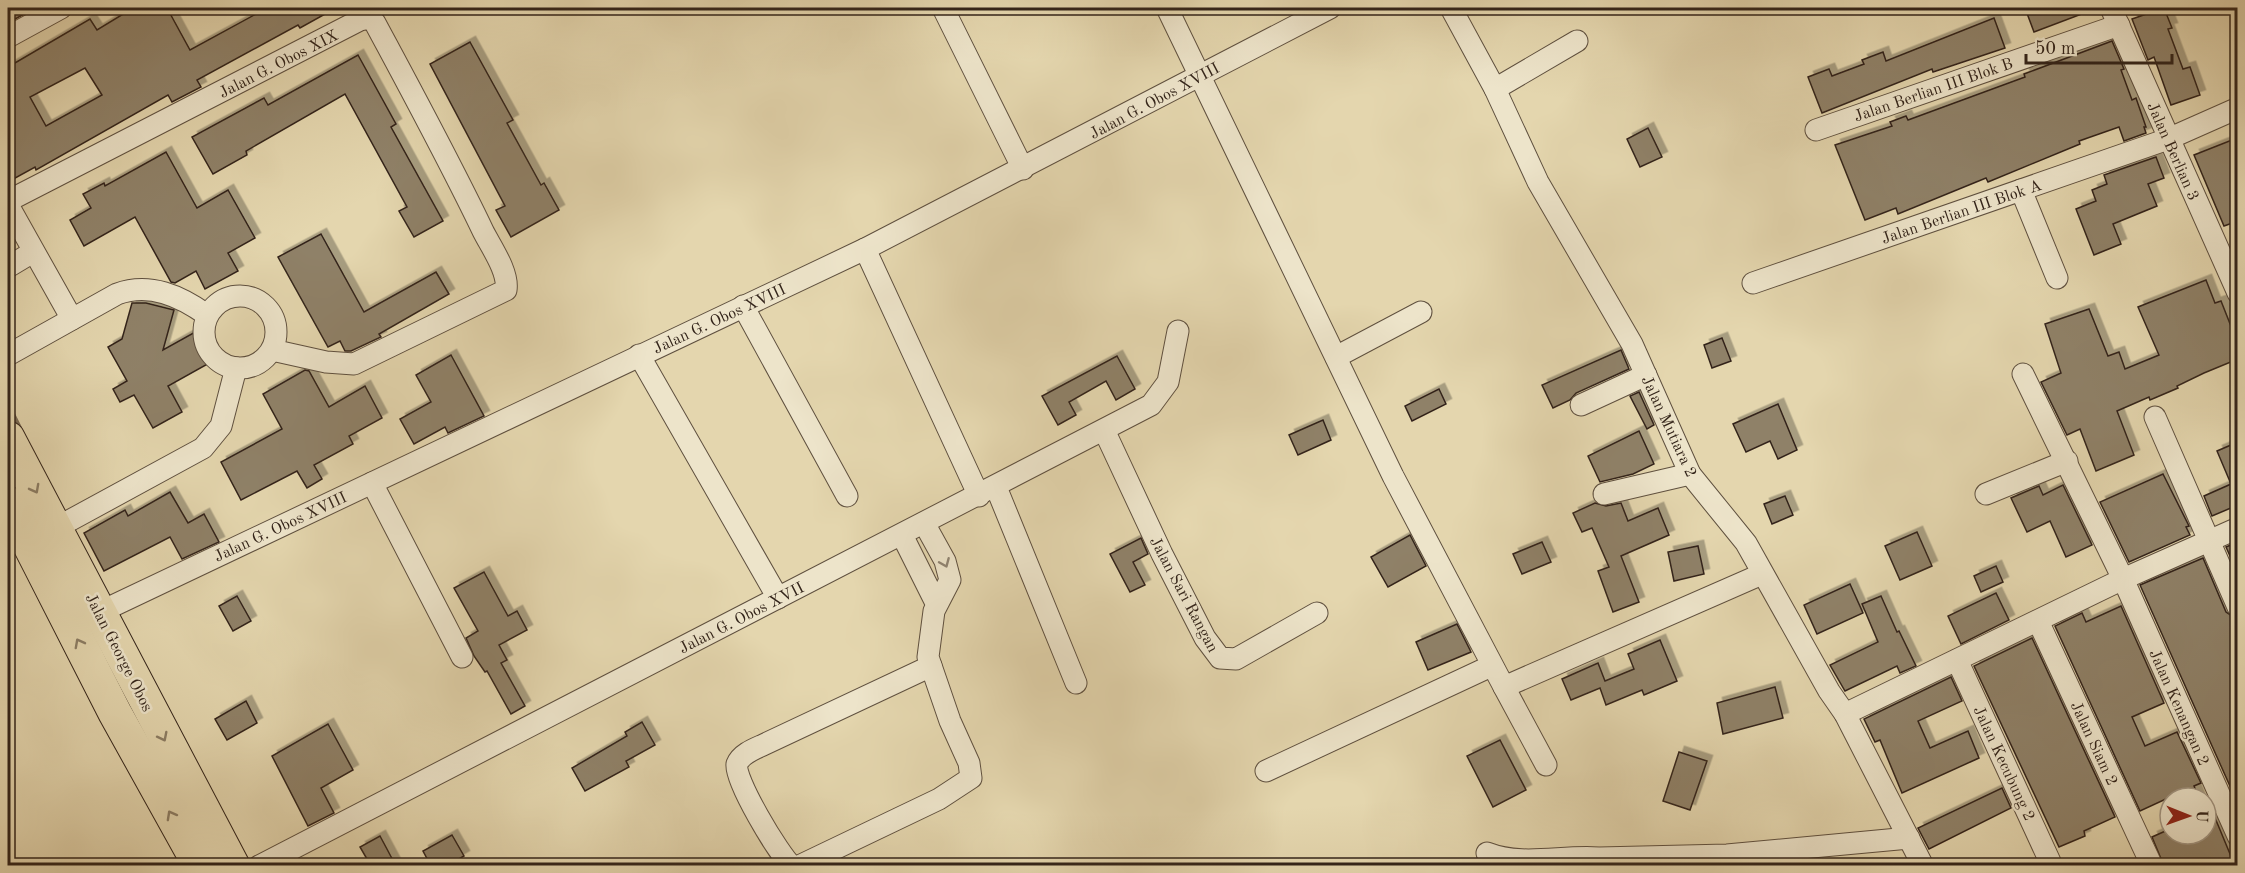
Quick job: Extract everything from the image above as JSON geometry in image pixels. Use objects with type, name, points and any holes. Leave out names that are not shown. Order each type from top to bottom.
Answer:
[{"type":"main road","name":"Jalan George Obos","points":[[8,438],[64,523],[100,612],[166,744],[233,866]]},
{"type":"main road","name":"Jalan George Obos","points":[[8,504],[115,713],[200,866]]},
{"type":"street","points":[[8,37],[61,8]]},
{"type":"street","points":[[944,8],[1023,169]]},
{"type":"street","points":[[1167,8],[1336,357],[1491,666],[1546,765]]},
{"type":"street","name":"Jalan G. Obos XVIII","points":[[100,612],[865,249],[1330,8]]},
{"type":"street","name":"Jalan Mutiara 2","points":[[1451,8],[1495,89],[1538,182],[1632,344],[1690,474],[1746,543],[1845,714],[1923,866]]},
{"type":"street","name":"Jalan Berlian III Blok B","points":[[1816,130],[2115,16]]},
{"type":"street","name":"Jalan Berlian 3","points":[[2115,16],[2238,293]]},
{"type":"street","name":"Jalan G. Obos XIX","points":[[9,214],[360,20],[370,18],[375,23],[456,173],[503,273],[507,287],[504,293],[427,326],[354,364],[326,362],[272,350]]},
{"type":"street","points":[[1495,89],[1577,41]]},
{"type":"street","name":"Jalan Berlian III Blok A","points":[[1753,283],[2168,139],[2238,108]]},
{"type":"street","points":[[2021,190],[2057,278]]},
{"type":"street","points":[[9,214],[72,319]]},
{"type":"street","points":[[865,249],[987,492],[1076,683]]},
{"type":"street","points":[[8,267],[33,252]]},
{"type":"street","points":[[9,350],[133,288],[182,298],[207,315]]},
{"type":"street","points":[[243,295],[257,299],[268,308],[275,321],[276,336],[272,350],[257,365],[236,368],[223,364],[212,355],[205,343],[203,328],[207,315],[216,303],[229,296],[243,295]]},
{"type":"street","points":[[743,306],[847,496]]},
{"type":"street","points":[[1336,357],[1421,312]]},
{"type":"street","name":"Jalan G. Obos XVII","points":[[259,866],[987,492],[1151,405],[1168,382],[1178,331]]},
{"type":"street","points":[[639,356],[778,598]]},
{"type":"street","points":[[64,523],[203,448],[221,426],[236,368]]},
{"type":"street","name":"Jalan Kenangan 2","points":[[2023,374],[2123,579],[2238,836]]},
{"type":"street","points":[[1581,405],[1646,375]]},
{"type":"street","points":[[2154,417],[2238,607]]},
{"type":"street","name":"Jalan Sari Rangan","points":[[1104,430],[1162,554],[1205,638],[1220,658],[1236,659],[1317,614]]},
{"type":"street","points":[[1986,494],[2067,461]]},
{"type":"street","points":[[1604,494],[1690,474]]},
{"type":"street","points":[[372,483],[462,657]]},
{"type":"street","points":[[799,866],[939,800],[971,778],[969,763],[950,721],[928,657],[930,625],[936,603],[948,588],[949,571],[924,523]]},
{"type":"street","points":[[1845,714],[2123,579],[2238,528]]},
{"type":"street","points":[[902,535],[936,603]]},
{"type":"street","points":[[1504,687],[1762,574]]},
{"type":"street","name":"Jalan Siam 2","points":[[2038,621],[2152,866]]},
{"type":"street","name":"Jalan Kecubung 2","points":[[1957,660],[2052,866]]},
{"type":"street","points":[[792,866],[781,854],[744,790],[736,770],[737,762],[743,755],[763,745],[931,666]]},
{"type":"street","points":[[1266,771],[1491,666]]},
{"type":"street","points":[[1487,853],[1511,860],[1539,862],[1585,856],[1599,858],[1727,855],[1909,838]]},
{"type":"building","points":[[8,8],[35,8],[8,23]]},
{"type":"building","points":[[133,8],[167,8],[190,50],[267,8],[336,8],[300,28],[298,25],[197,80],[201,87],[172,102],[168,95],[36,170],[35,167],[8,182],[8,67],[90,19],[97,30]],"holes":[[[85,68],[102,95],[46,126],[30,97]]]},
{"type":"building","points":[[2025,8],[2094,8],[2095,9],[2034,32]]},
{"type":"building","points":[[2164,8],[2172,28],[2168,29],[2183,69],[2190,67],[2200,95],[2171,105],[2154,57],[2148,60],[2132,19]]},
{"type":"building","points":[[1994,18],[2005,48],[1933,72],[1932,69],[1822,113],[1808,77],[1829,69],[1832,76],[1864,64],[1862,60],[1883,52],[1886,61]]},
{"type":"building","points":[[2112,41],[2124,69],[2121,70],[2132,100],[2136,98],[2146,133],[2124,141],[2119,127],[2079,141],[2080,144],[1988,182],[1986,178],[1898,214],[1896,208],[1865,220],[1835,145],[1892,126],[1890,122],[1906,116],[1908,120],[2025,77],[2024,74]]},
{"type":"building","points":[[470,42],[513,120],[507,123],[541,185],[544,183],[559,210],[511,237],[496,210],[505,206],[430,64]]},
{"type":"building","points":[[358,55],[396,124],[391,127],[443,221],[414,237],[399,211],[407,207],[345,94],[246,151],[247,155],[213,174],[192,137],[264,98],[268,105]]},
{"type":"building","points":[[1648,128],[1662,157],[1640,167],[1627,139]]},
{"type":"building","points":[[2232,140],[2238,154],[2238,221],[2224,226],[2194,155]]},
{"type":"building","points":[[166,152],[197,208],[228,190],[255,238],[228,253],[238,271],[205,289],[196,271],[175,283],[171,282],[135,217],[84,246],[70,220],[91,208],[83,194],[104,183],[105,186]]},
{"type":"building","points":[[2156,157],[2164,178],[2148,184],[2157,206],[2113,224],[2121,244],[2094,255],[2076,209],[2096,201],[2092,190],[2107,184],[2104,175]]},
{"type":"building","points":[[321,234],[364,312],[436,272],[449,294],[379,334],[381,337],[351,351],[345,351],[340,341],[328,347],[278,257]]},
{"type":"building","points":[[2206,280],[2215,303],[2221,301],[2238,344],[2238,359],[2177,386],[2178,388],[2150,400],[2149,397],[2117,411],[2134,455],[2096,471],[2080,429],[2067,435],[2041,382],[2061,373],[2045,324],[2089,309],[2108,356],[2119,352],[2125,369],[2159,355],[2138,307]]},
{"type":"building","points":[[132,303],[146,303],[174,310],[163,350],[197,331],[213,361],[168,386],[182,412],[153,428],[134,395],[120,402],[113,389],[127,381],[108,347],[122,339]]},
{"type":"building","points":[[1722,338],[1731,361],[1712,368],[1704,345]]},
{"type":"building","points":[[1621,350],[1629,369],[1576,393],[1570,400],[1553,408],[1542,385]]},
{"type":"building","points":[[451,355],[484,416],[448,433],[445,427],[414,444],[400,419],[431,402],[416,375]]},
{"type":"building","points":[[1117,356],[1135,389],[1116,400],[1106,381],[1069,402],[1076,415],[1058,425],[1042,396]]},
{"type":"building","points":[[305,370],[309,371],[329,407],[365,386],[382,418],[349,436],[353,444],[314,465],[322,479],[307,488],[297,471],[241,500],[221,462],[282,429],[263,394]]},
{"type":"building","points":[[1439,389],[1446,404],[1412,421],[1405,406]]},
{"type":"building","points":[[1639,392],[1654,425],[1647,429],[1630,396]]},
{"type":"building","points":[[1778,404],[1797,450],[1778,459],[1770,441],[1746,452],[1733,424]]},
{"type":"building","points":[[1323,420],[1331,440],[1298,455],[1289,435]]},
{"type":"building","points":[[1639,431],[1654,464],[1633,474],[1600,482],[1588,456]]},
{"type":"building","points":[[2238,442],[2238,505],[2212,516],[2204,496],[2231,484],[2217,451]]},
{"type":"building","points":[[2163,474],[2189,526],[2186,527],[2190,535],[2129,562],[2100,502]]},
{"type":"building","points":[[2063,485],[2092,545],[2066,557],[2050,521],[2027,532],[2011,498],[2039,486],[2043,495]]},
{"type":"building","points":[[170,492],[188,523],[204,514],[219,542],[182,559],[170,537],[104,571],[84,533],[125,510],[128,516]]},
{"type":"building","points":[[1785,496],[1793,515],[1772,524],[1764,504]]},
{"type":"building","points":[[1595,503],[1606,506],[1621,503],[1628,521],[1658,508],[1669,535],[1621,556],[1639,602],[1613,612],[1598,571],[1609,567],[1592,528],[1582,532],[1573,513]]},
{"type":"building","points":[[1917,532],[1932,566],[1900,580],[1885,546]]},
{"type":"building","points":[[1410,535],[1426,566],[1388,587],[1371,557]]},
{"type":"building","points":[[1141,538],[1148,554],[1133,562],[1145,585],[1130,592],[1110,554]]},
{"type":"building","points":[[1542,542],[1551,562],[1522,574],[1513,554]]},
{"type":"building","points":[[2238,542],[2238,574],[2226,547]]},
{"type":"building","points":[[1698,546],[1704,574],[1674,581],[1668,552]]},
{"type":"building","points":[[2203,558],[2226,612],[2238,620],[2238,804],[2140,585]]},
{"type":"building","points":[[1996,566],[2003,582],[1981,592],[1974,576]]},
{"type":"building","points":[[484,572],[508,616],[517,611],[527,630],[499,645],[507,660],[501,663],[525,706],[511,714],[487,671],[485,672],[474,656],[466,638],[478,631],[454,588]]},
{"type":"building","points":[[1850,584],[1863,613],[1817,634],[1804,605]]},
{"type":"building","points":[[1996,593],[2009,620],[1961,644],[1948,616]]},
{"type":"building","points":[[237,596],[251,621],[233,631],[219,606]]},
{"type":"building","points":[[1881,596],[1916,666],[1900,673],[1897,666],[1845,691],[1830,665],[1878,642],[1862,604]]},
{"type":"building","points":[[2121,606],[2164,703],[2132,717],[2145,746],[2177,732],[2201,783],[2194,786],[2158,786],[2158,803],[2140,811],[2055,626],[2082,613],[2086,622]]},
{"type":"building","points":[[1457,624],[1471,652],[1428,670],[1416,642]]},
{"type":"building","points":[[2032,638],[2115,817],[2084,831],[2085,836],[2059,847],[1974,666]]},
{"type":"building","points":[[1660,640],[1677,681],[1644,695],[1642,690],[1606,705],[1600,688],[1571,700],[1562,679],[1598,663],[1605,681],[1634,669],[1628,654]]},
{"type":"building","points":[[1951,677],[1962,701],[1918,721],[1930,748],[1968,731],[1979,758],[1902,793],[1880,740],[1875,742],[1864,719]]},
{"type":"building","points":[[1775,687],[1783,718],[1723,734],[1717,703]]},
{"type":"building","points":[[246,701],[257,723],[227,740],[215,719]]},
{"type":"building","points":[[642,722],[655,745],[626,761],[629,767],[585,791],[572,768],[627,736],[625,732]]},
{"type":"building","points":[[328,724],[353,770],[321,788],[334,813],[308,826],[272,756]]},
{"type":"building","points":[[1500,740],[1526,790],[1493,807],[1467,756]]},
{"type":"building","points":[[1679,752],[1707,761],[1690,810],[1663,801]]},
{"type":"building","points":[[2002,788],[2011,808],[1929,849],[1918,828]]},
{"type":"building","points":[[2218,825],[2235,866],[2164,866],[2152,837],[2158,834],[2158,846],[2218,846]]},
{"type":"building","points":[[452,835],[464,856],[447,866],[431,866],[423,851]]},
{"type":"building","points":[[380,836],[396,866],[371,866],[360,847]]},
{"type":"waterway","points":[[8,406],[20,430]]}]
